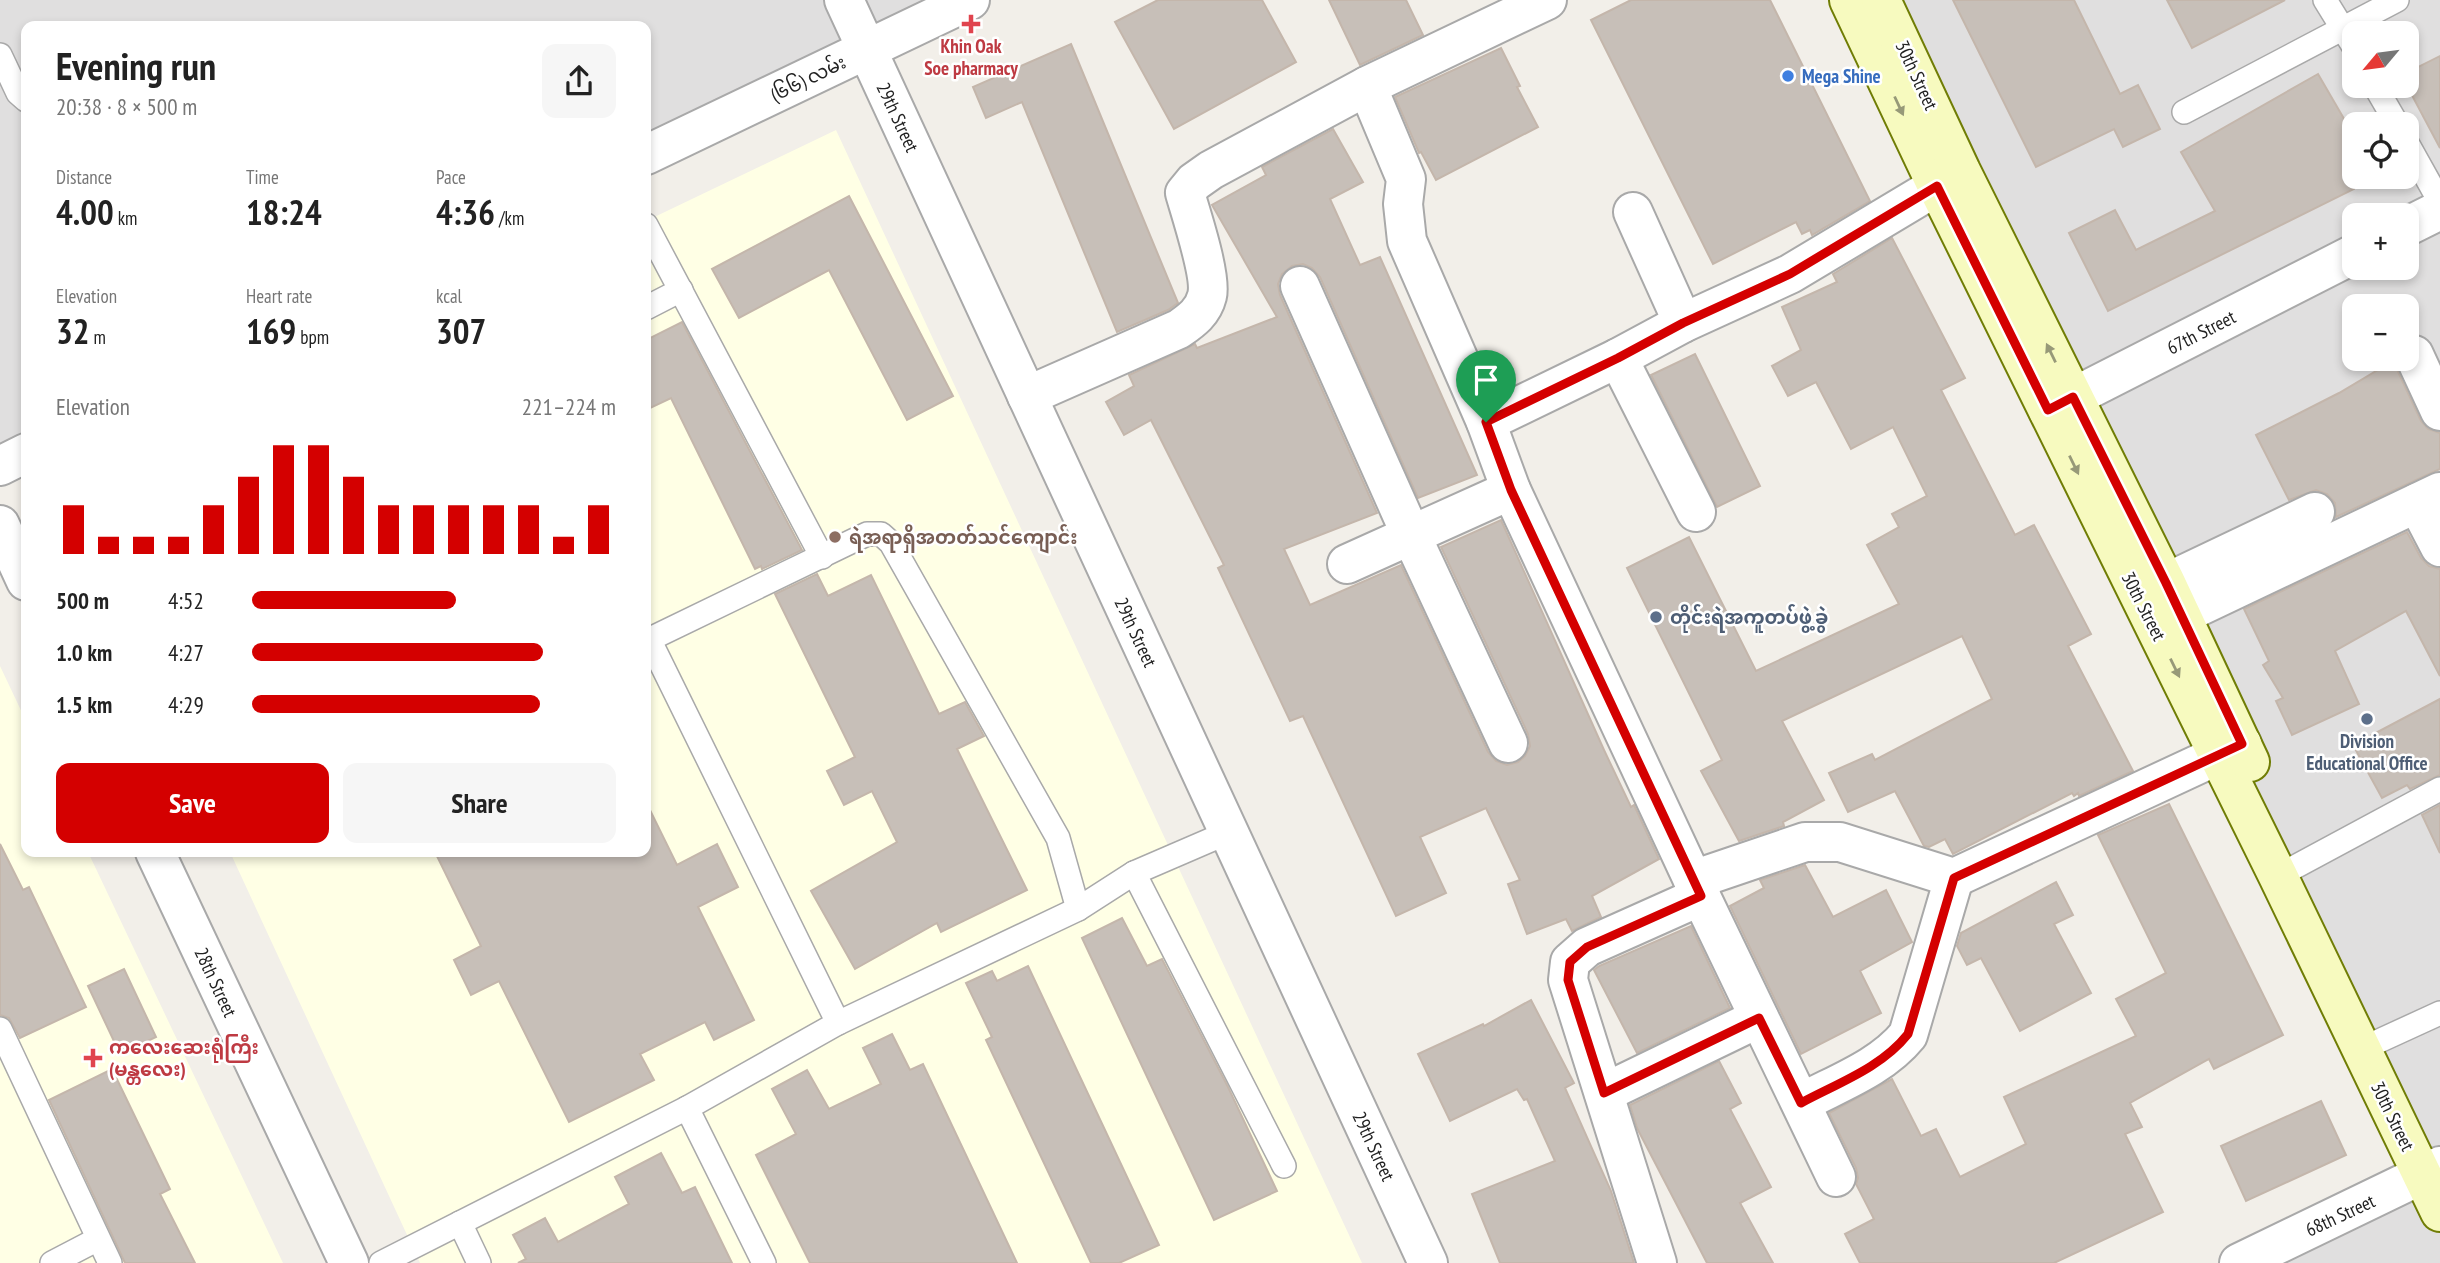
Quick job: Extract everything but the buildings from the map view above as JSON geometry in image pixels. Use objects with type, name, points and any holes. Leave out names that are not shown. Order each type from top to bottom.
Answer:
[{"type":"main road","name":"30th Street","points":[[1849,0],[1937,186],[2174,599],[2229,749]]},
{"type":"main road","name":"30th Street","points":[[1881,0],[1961,171],[2061,404],[2434,1171]]},
{"type":"main road","name":"30th Street","points":[[2287,870],[2379,1041],[2434,1171],[2440,1212]]},
{"type":"street","name":"29th Street","points":[[844,0],[1428,1263]]},
{"type":"street","name":"(၆၆) လမ်း","points":[[651,153],[970,0]]},
{"type":"street","points":[[1027,396],[1179,328],[1195,318],[1202,308],[1209,287],[1185,192],[1194,182],[1211,170],[1367,86],[1547,0]]},
{"type":"street","points":[[1367,86],[1406,179],[1403,204],[1407,241],[1486,422],[1511,490],[1836,1177]]},
{"type":"street","points":[[1486,422],[1683,323],[1790,274],[1937,186]]},
{"type":"street","points":[[2419,221],[2440,210]]},
{"type":"street","points":[[1633,212],[1683,323]]},
{"type":"street","name":"67th Street","points":[[2061,404],[2342,260]]},
{"type":"street","points":[[1300,286],[1411,535],[1508,743]]},
{"type":"street","points":[[1618,358],[1696,512]]},
{"type":"street","points":[[2419,366],[2440,411]]},
{"type":"street","points":[[0,466],[21,456]]},
{"type":"street","points":[[1347,564],[1511,490]]},
{"type":"street","points":[[2174,599],[2429,497],[2440,547]]},
{"type":"street","points":[[2174,599],[2315,512]]},
{"type":"street","points":[[0,526],[21,570]]},
{"type":"street","points":[[1657,1263],[1568,980],[1570,962],[1587,947],[1697,888],[1805,842],[1840,842],[1954,878],[2229,749]]},
{"type":"street","name":"28th Street","points":[[157,857],[349,1263]]},
{"type":"street","points":[[1801,1103],[1872,1066],[1895,1051],[1908,1034],[1954,878]]},
{"type":"street","points":[[1604,1093],[1759,1018]]},
{"type":"street","name":"68th Street","points":[[2239,1263],[2434,1171]]},
{"type":"lane","points":[[2325,0],[2342,27]]},
{"type":"lane","points":[[2369,21],[2397,0]]},
{"type":"lane","points":[[2184,112],[2342,40]]},
{"type":"lane","points":[[0,55],[21,96]]},
{"type":"lane","points":[[2419,164],[2440,202]]},
{"type":"lane","points":[[651,234],[822,557]]},
{"type":"lane","points":[[651,305],[681,290]]},
{"type":"lane","points":[[651,638],[867,534],[881,534],[891,543],[1058,838],[1078,909]]},
{"type":"lane","points":[[651,648],[838,1023]]},
{"type":"lane","points":[[2287,870],[2440,789]]},
{"type":"lane","points":[[382,1263],[687,1108],[838,1023],[1078,909],[1134,873],[1229,832]]},
{"type":"lane","points":[[1134,873],[1284,1166]]},
{"type":"lane","points":[[2379,1041],[2440,1013]]},
{"type":"lane","points":[[0,1029],[110,1263]]},
{"type":"lane","points":[[687,1108],[764,1263]]},
{"type":"lane","points":[[460,1223],[479,1263]]},
{"type":"lane","points":[[52,1263],[98,1239]]},
{"type":"shaded area","points":[[0,0],[984,0],[651,159],[651,21],[21,21],[21,458],[0,468]]},
{"type":"shaded area","points":[[1847,0],[2440,0],[2440,1263],[2270,1263],[2414,1195]]},
{"type":"shaded area","name":"ရဲအရာရှိအတတ်သင်ကျောင်း","points":[[836,130],[1362,1263],[420,1263],[232,857],[651,857],[651,219]]},
{"type":"shaded area","name":"ကလေးဆေးရုံကြီး (မန္တလေး)","points":[[0,666],[21,710],[21,857],[90,857],[283,1263],[0,1263]]},
{"type":"place","name":"Khin Oak Soe pharmacy","points":[[971,24]]},
{"type":"place","name":"Mega Shine","points":[[1788,76]]},
{"type":"place","name":"ရဲအရာရှိအတတ်သင်ကျောင်း","points":[[835,537]]},
{"type":"place","name":"တိုင်းရဲအကူတပ်ဖွဲ့ခွဲ","points":[[1656,617]]},
{"type":"place","name":"Division Educational Office","points":[[2367,719]]},
{"type":"place","name":"ကလေးဆေးရုံကြီး (မန္တလေး)","points":[[93,1058]]},
{"type":"route","points":[[1937,186],[2048,410],[2073,397],[2166,583],[2242,744],[1954,878],[1908,1034],[1895,1051],[1872,1066],[1801,1103],[1759,1018],[1604,1093],[1568,980],[1570,962],[1587,947],[1701,896],[1511,490],[1486,422],[1683,323],[1790,274],[1937,186]]}]
